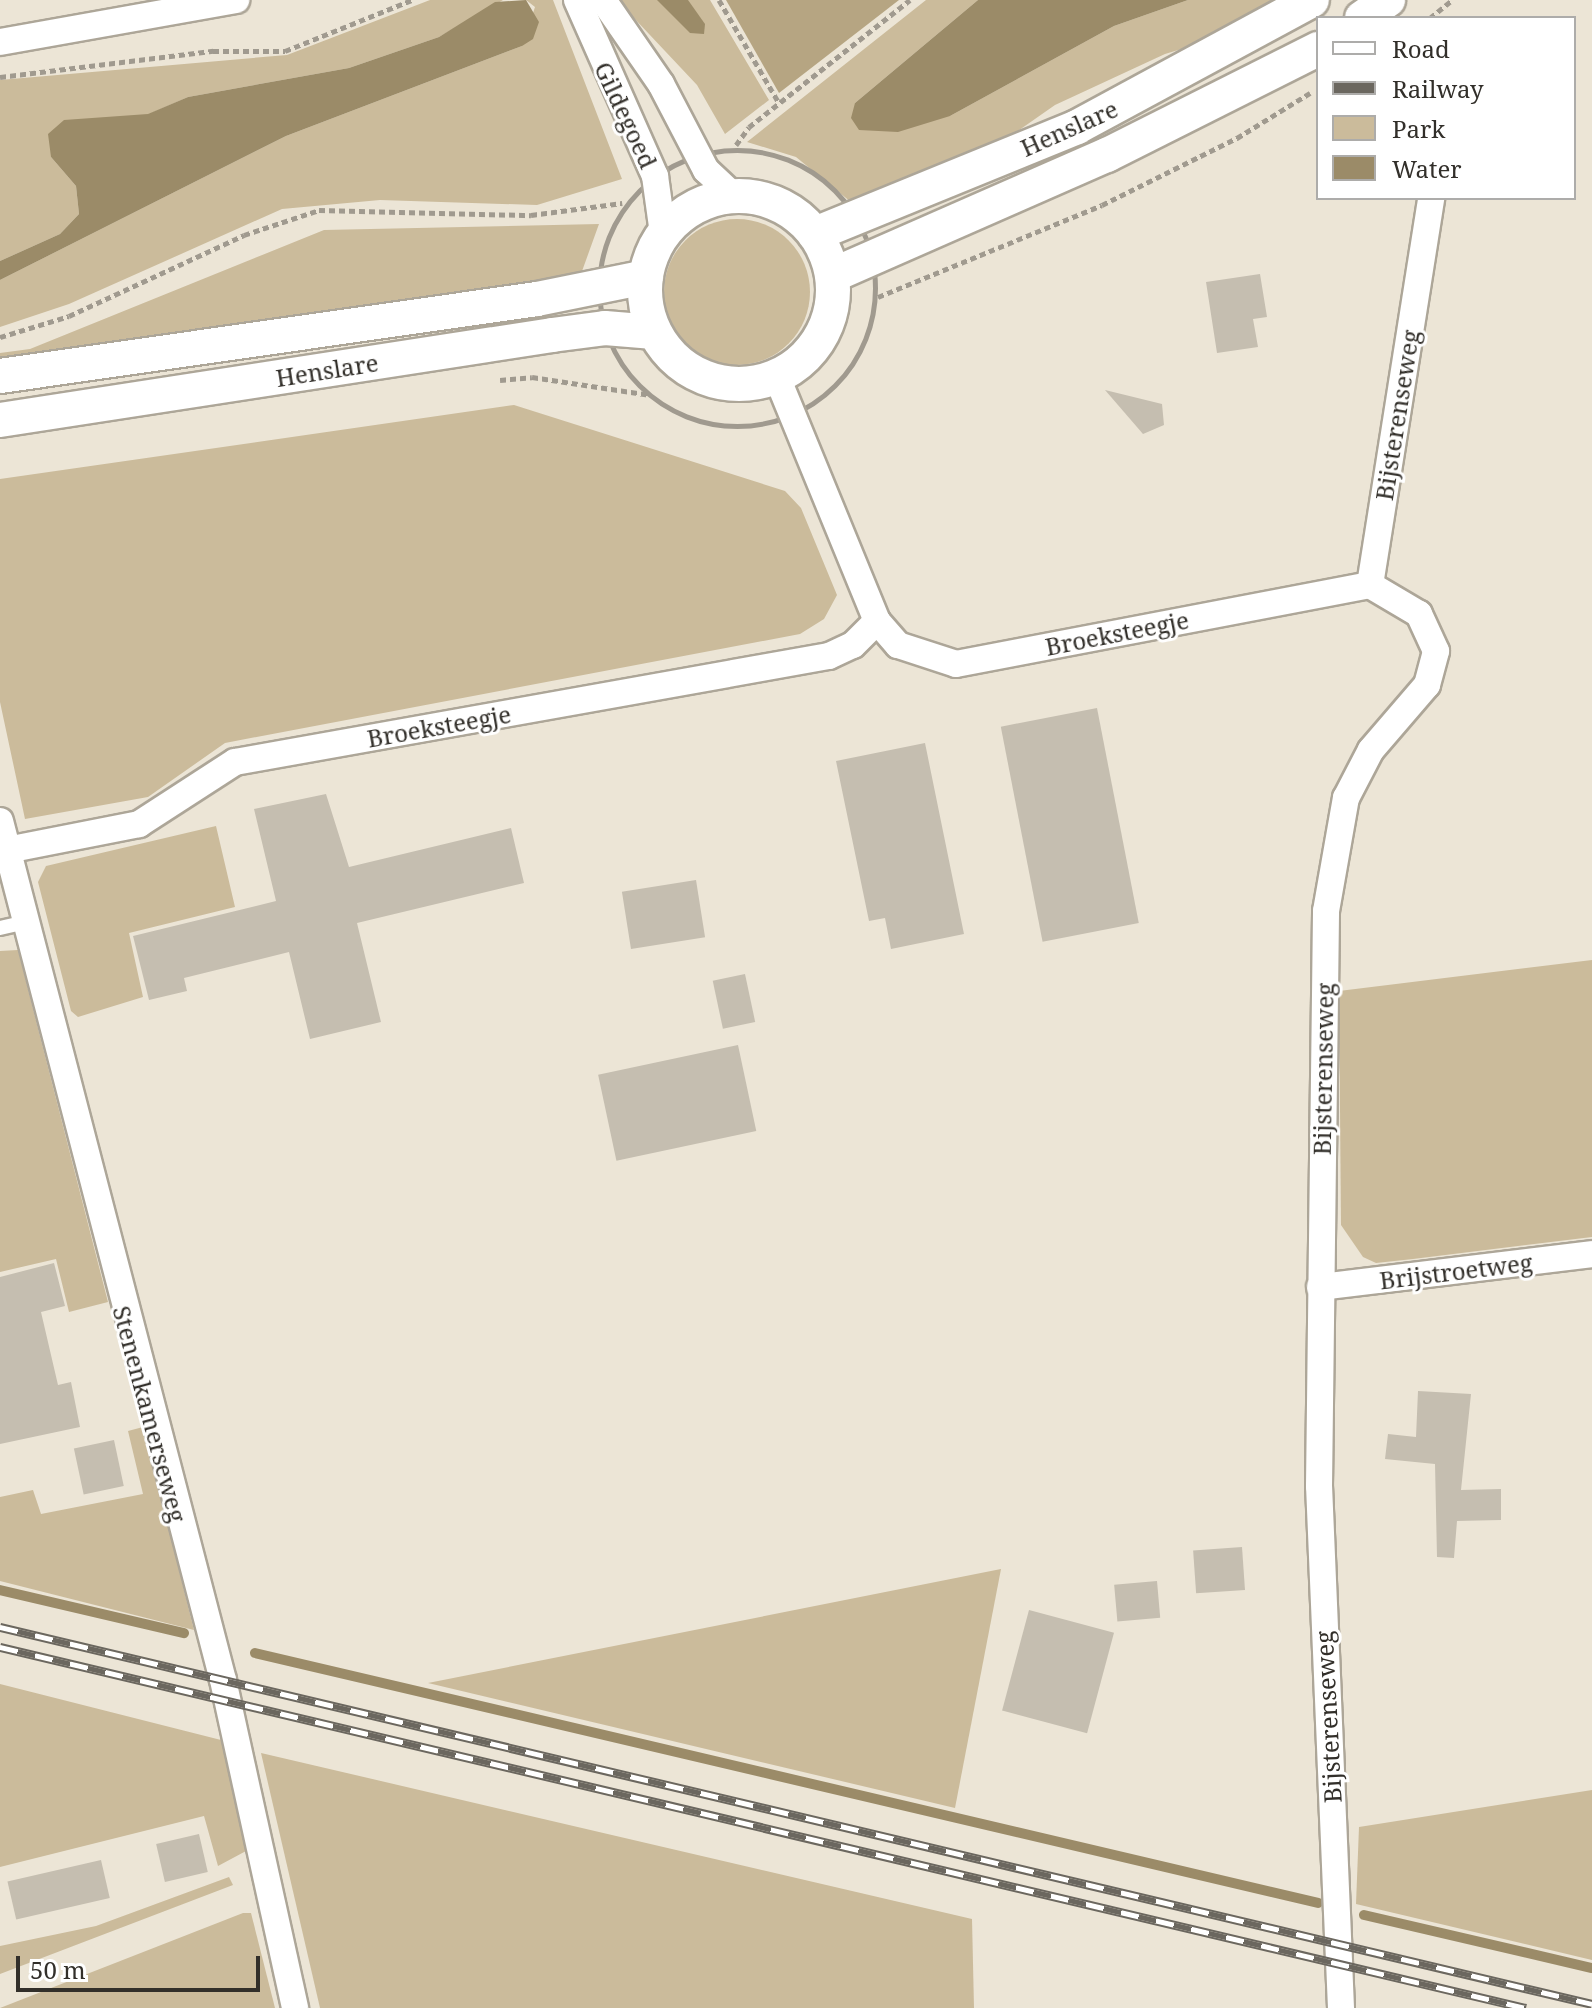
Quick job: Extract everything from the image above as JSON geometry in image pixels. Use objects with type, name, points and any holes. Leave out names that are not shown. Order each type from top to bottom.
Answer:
[{"type":"street","points":[[0,42],[129,11],[236,0]]},
{"type":"street","name":"Gildegoed","points":[[577,0],[655,176],[663,234]]},
{"type":"street","name":"Gildegoed","points":[[603,0],[661,84],[698,156],[734,196]]},
{"type":"street","name":"Henslare","points":[[815,234],[1077,127],[1312,0]]},
{"type":"street","points":[[1365,16],[1388,0]]},
{"type":"street","name":"Henslare","points":[[833,275],[1191,115],[1316,50]]},
{"type":"street","points":[[734,196],[771,201],[815,234],[833,275],[833,300],[816,347],[777,377],[741,385],[706,379],[676,361],[654,332],[646,277],[663,234],[698,205],[734,196]]},
{"type":"street","name":"Bijsterenseweg","points":[[1341,2008],[1321,1573],[1320,1287],[1326,911],[1338,821],[1371,750],[1427,685],[1436,651],[1419,614],[1370,585],[1431,200]]},
{"type":"street","name":"Henslare","points":[[0,376],[597,290],[646,277]]},
{"type":"street","name":"Henslare","points":[[0,420],[605,328],[654,332]]},
{"type":"street","name":"Broeksteegje","points":[[777,377],[877,621],[898,645],[956,664],[1370,585]]},
{"type":"street","name":"Broeksteegje","points":[[7,850],[139,824],[235,762],[829,656],[853,645],[877,621]]},
{"type":"street","name":"Stenenkamerseweg","points":[[0,821],[223,1680],[295,2008]]},
{"type":"street","name":"Brijstroetweg","points":[[1320,1287],[1592,1254]]},
{"type":"lane","points":[[0,928],[27,922]]},
{"type":"path","points":[[0,77],[213,51],[285,51],[412,0]]},
{"type":"path","points":[[719,0],[779,103]]},
{"type":"path","points":[[736,145],[795,163],[842,197],[856,217],[878,297],[868,336],[849,371],[821,399],[794,415],[737,429],[692,420],[651,395],[625,368],[605,328],[597,290],[600,262],[623,203],[655,176],[698,156],[736,145],[779,103],[910,0]]},
{"type":"path","points":[[1432,16],[1452,0]]},
{"type":"path","points":[[878,297],[1102,205],[1237,138],[1316,89]]},
{"type":"path","points":[[0,337],[69,316],[244,235],[319,210],[531,215],[623,203]]},
{"type":"path","points":[[493,381],[532,377],[651,395]]},
{"type":"green space","points":[[430,0],[503,0],[439,37],[349,68],[188,97],[51,157],[76,186],[79,214],[60,234],[0,261],[0,80],[287,55]]},
{"type":"green space","points":[[526,0],[553,0],[622,179],[537,205],[380,200],[282,209],[69,304],[0,327],[0,280],[286,136],[522,46],[535,7]]},
{"type":"green space","points":[[617,0],[710,0],[769,100],[725,134],[697,85]]},
{"type":"green space","points":[[926,0],[978,0],[855,103],[950,116],[1114,26],[1188,0],[1292,0],[1231,34],[1165,54],[1055,105],[998,145],[857,207],[796,157],[747,142]]},
{"type":"green space","points":[[737,219],[765,224],[789,240],[805,264],[810,292],[805,320],[789,344],[765,360],[737,365],[709,360],[685,344],[669,320],[664,292],[669,264],[685,240],[709,224]]},
{"type":"green space","points":[[599,224],[581,274],[0,360],[0,353],[30,349],[324,230]]},
{"type":"green space","points":[[514,405],[785,491],[801,508],[837,595],[824,619],[800,634],[225,743],[148,797],[25,819],[0,702],[0,479]]},
{"type":"green space","points":[[216,826],[235,907],[129,933],[143,997],[78,1017],[71,1011],[38,882],[46,866]]},
{"type":"green space","points":[[18,950],[108,1302],[69,1312],[56,1259],[0,1272],[0,951]]},
{"type":"green space","points":[[1592,960],[1592,1237],[1376,1263],[1363,1257],[1341,1225],[1339,991]]},
{"type":"green space","points":[[143,1427],[194,1630],[0,1581],[0,1497],[33,1490],[41,1514],[143,1494],[128,1431]]},
{"type":"green space","points":[[1001,1569],[955,1808],[428,1683]]},
{"type":"green space","points":[[0,1684],[221,1740],[246,1851],[218,1866],[204,1816],[0,1867]]},
{"type":"green space","points":[[261,1753],[972,1919],[974,2008],[320,2008]]},
{"type":"green space","points":[[1592,1790],[1592,1960],[1356,1904],[1359,1827]]},
{"type":"green space","points":[[229,1877],[233,1885],[0,1974],[0,1946],[96,1926]]},
{"type":"green space","points":[[243,1913],[251,1913],[275,2008],[0,2008]]},
{"type":"shaded area","points":[[726,0],[899,0],[779,93]]},
{"type":"water","points":[[526,0],[539,22],[533,39],[522,46],[286,136],[0,280],[0,261],[60,234],[79,214],[76,186],[51,157],[48,134],[64,120],[148,114],[188,97],[349,68],[439,37],[495,2]]},
{"type":"water","points":[[657,0],[688,0],[705,24],[704,34],[690,33]]},
{"type":"water","points":[[978,0],[1188,0],[1114,26],[950,116],[898,132],[859,130],[851,118],[855,103]]},
{"type":"building","points":[[1260,274],[1267,317],[1253,319],[1258,347],[1217,353],[1206,282]]},
{"type":"building","points":[[1105,390],[1162,404],[1164,425],[1143,434]]},
{"type":"building","points":[[1097,708],[1139,923],[1043,942],[1001,727]]},
{"type":"building","points":[[925,743],[964,934],[891,949],[885,918],[869,921],[836,761]]},
{"type":"building","points":[[326,794],[349,867],[511,828],[524,883],[357,923],[381,1022],[310,1039],[289,952],[184,978],[187,991],[149,1000],[133,936],[276,901],[254,809]]},
{"type":"building","points":[[696,880],[705,937],[631,949],[622,892]]},
{"type":"building","points":[[745,974],[755,1022],[723,1029],[713,981]]},
{"type":"building","points":[[738,1045],[756,1131],[616,1161],[598,1075]]},
{"type":"building","points":[[54,1263],[65,1306],[41,1312],[58,1385],[71,1382],[80,1427],[0,1444],[0,1277]]},
{"type":"building","points":[[1418,1391],[1471,1394],[1461,1490],[1501,1489],[1501,1520],[1457,1521],[1454,1558],[1437,1557],[1435,1464],[1385,1459],[1388,1434],[1416,1437]]},
{"type":"building","points":[[114,1440],[124,1486],[84,1494],[74,1449]]},
{"type":"building","points":[[1242,1547],[1245,1590],[1196,1593],[1193,1550]]},
{"type":"building","points":[[1157,1581],[1160,1618],[1117,1622],[1114,1585]]},
{"type":"building","points":[[1029,1610],[1114,1633],[1087,1733],[1002,1710]]},
{"type":"building","points":[[199,1834],[208,1872],[165,1882],[156,1844]]},
{"type":"building","points":[[101,1860],[110,1898],[16,1920],[7,1882]]},
{"type":"waterway","points":[[0,1590],[184,1633]]},
{"type":"waterway","points":[[255,1653],[1318,1903]]},
{"type":"waterway","points":[[1364,1915],[1592,1968]]},
{"type":"railway","points":[[0,1627],[1592,2004]]},
{"type":"railway","points":[[0,1647],[1526,2008]]}]
